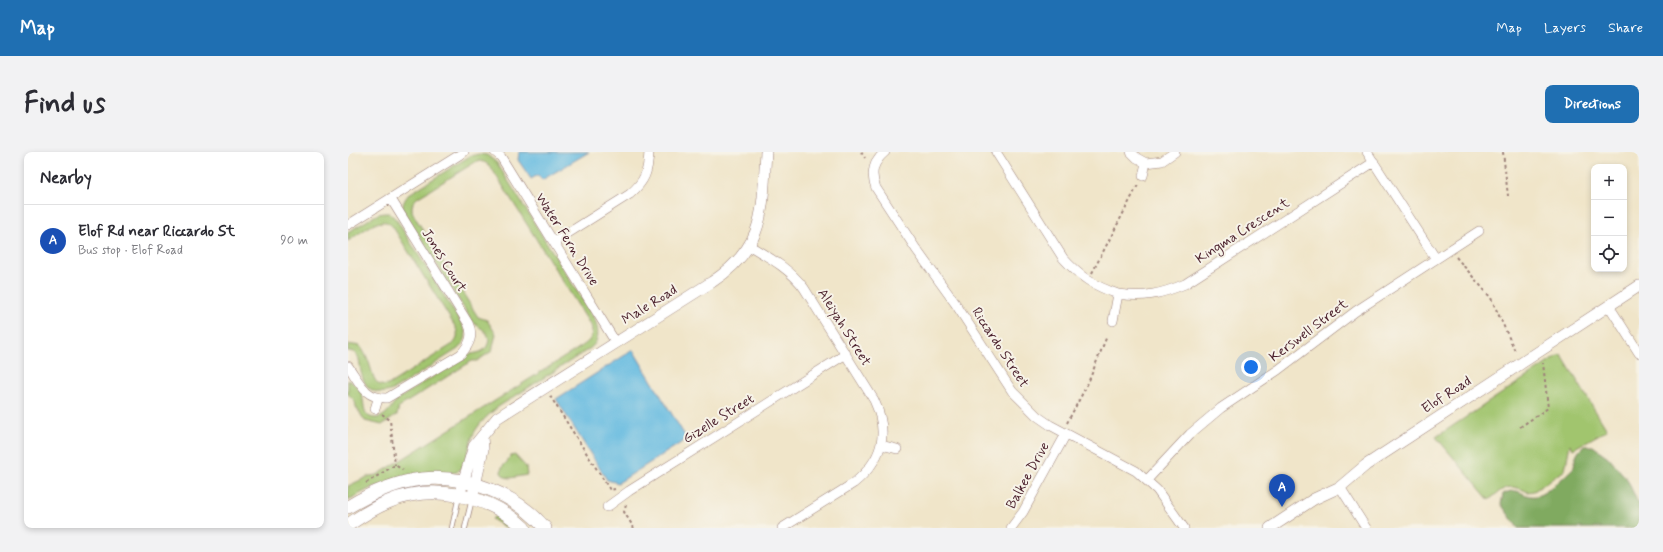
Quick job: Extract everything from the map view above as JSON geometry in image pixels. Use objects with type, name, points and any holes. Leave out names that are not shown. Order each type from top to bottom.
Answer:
[{"type":"main road","points":[[348,507],[374,493],[405,483],[422,479],[443,479],[492,490],[519,504],[532,514],[545,528]]},
{"type":"main road","points":[[348,524],[390,501],[410,495],[438,493],[472,499],[508,515],[524,528]]},
{"type":"street","points":[[348,225],[464,152]]},
{"type":"street","name":"Water Fern Drive","points":[[495,152],[501,157],[616,343]]},
{"type":"street","points":[[554,242],[630,194],[638,187],[645,177],[648,166],[649,152]]},
{"type":"street","name":"Male Road","points":[[459,496],[469,484],[483,448],[482,437],[490,425],[506,411],[723,275],[738,262],[750,246],[760,219],[766,152]]},
{"type":"street","name":"Riccardo Street","points":[[885,152],[876,161],[872,173],[876,188],[916,249],[955,303],[1012,391],[1037,416],[1066,434],[1121,462],[1147,480],[1166,501],[1184,528]]},
{"type":"street","name":"Kingma Crescent","points":[[996,152],[1063,258],[1076,272],[1100,288],[1118,294],[1135,297],[1167,292],[1185,284],[1374,162]]},
{"type":"street","points":[[1131,152],[1137,158],[1146,163],[1162,161],[1175,152]]},
{"type":"street","points":[[1367,152],[1436,259]]},
{"type":"street","points":[[1143,176],[1146,163]]},
{"type":"street","name":"Jones Court","points":[[378,399],[388,398],[396,394],[461,354],[476,339],[468,323],[390,199]]},
{"type":"street","name":"Kerswell Street","points":[[1147,480],[1190,434],[1221,408],[1278,370],[1356,311],[1479,231]]},
{"type":"street","name":"Aleiyah Street","points":[[750,246],[784,267],[796,277],[874,400],[880,412],[883,425],[881,445],[873,464],[864,474],[854,483],[782,528]]},
{"type":"street","name":"Elof Road","points":[[1270,528],[1314,499],[1340,487],[1366,465],[1639,286]]},
{"type":"street","points":[[1113,321],[1118,294]]},
{"type":"street","points":[[1609,306],[1639,353]]},
{"type":"street","name":"Gizelle Street","points":[[607,507],[621,496],[846,354]]},
{"type":"street","points":[[348,366],[364,390],[371,396],[378,399],[374,408]]},
{"type":"street","name":"Balkee Drive","points":[[1011,528],[1023,512],[1066,434]]},
{"type":"street","points":[[881,445],[897,448]]},
{"type":"street","name":"Male Road","points":[[469,484],[472,499]]},
{"type":"street","points":[[1340,487],[1366,528]]},
{"type":"lane","points":[[452,528],[459,496]]},
{"type":"lane","points":[[465,528],[472,499]]},
{"type":"path","points":[[861,152],[865,158]]},
{"type":"path","points":[[1503,152],[1508,196]]},
{"type":"path","points":[[1088,281],[1143,176]]},
{"type":"path","points":[[1450,250],[1491,298],[1515,351]]},
{"type":"path","points":[[1067,423],[1088,383],[1107,336]]},
{"type":"path","points":[[1520,427],[1548,408],[1543,363]]},
{"type":"path","points":[[550,396],[610,490],[617,488],[626,506],[624,512],[634,528]]},
{"type":"path","points":[[374,408],[390,420],[395,465]]},
{"type":"green space","points":[[479,154],[487,155],[497,163],[595,320],[598,332],[597,340],[589,349],[498,407],[487,416],[475,431],[466,460],[461,469],[457,472],[373,487],[348,500],[348,486],[369,476],[377,475],[582,346],[592,335],[591,326],[492,169],[489,165],[482,161],[477,161],[417,198],[412,205],[412,209],[413,214],[478,317],[487,320],[496,334],[492,351],[477,361],[472,361],[399,407],[397,415],[382,425],[365,421],[356,407],[355,401],[348,394],[348,380],[356,386],[361,393],[368,416],[376,418],[380,417],[384,415],[401,397],[453,363],[468,355],[481,352],[488,344],[488,336],[484,330],[472,321],[403,210],[404,201],[409,194],[470,156]]},
{"type":"green space","points":[[389,213],[396,219],[463,326],[466,336],[458,349],[395,389],[378,392],[373,391],[366,384],[361,372],[359,358],[355,353],[348,351],[348,344],[360,346],[369,362],[376,381],[379,384],[388,385],[453,344],[457,339],[456,328],[391,225],[385,222],[378,223],[369,227],[348,241],[348,232],[378,214]]},
{"type":"green space","points":[[1561,354],[1607,430],[1573,449],[1570,444],[1565,470],[1534,491],[1528,492],[1511,487],[1503,489],[1489,500],[1436,437]]},
{"type":"green space","points":[[1584,446],[1593,446],[1608,457],[1627,479],[1639,505],[1639,528],[1518,528],[1501,504],[1503,494],[1517,491],[1531,496],[1540,495],[1556,484],[1574,467],[1577,455]]},
{"type":"green space","points":[[515,455],[526,467],[527,475],[510,478],[505,477],[501,473],[502,467],[511,456]]},
{"type":"green space","points":[[495,516],[513,528],[500,524],[492,519]]},
{"type":"water","points":[[519,152],[589,152],[542,180],[538,175],[531,179],[518,160]]},
{"type":"water","points":[[633,350],[687,439],[618,483],[607,480],[556,399]]},
{"type":"place","name":"Elof Rd near Riccardo St","points":[[1282,507]]}]
